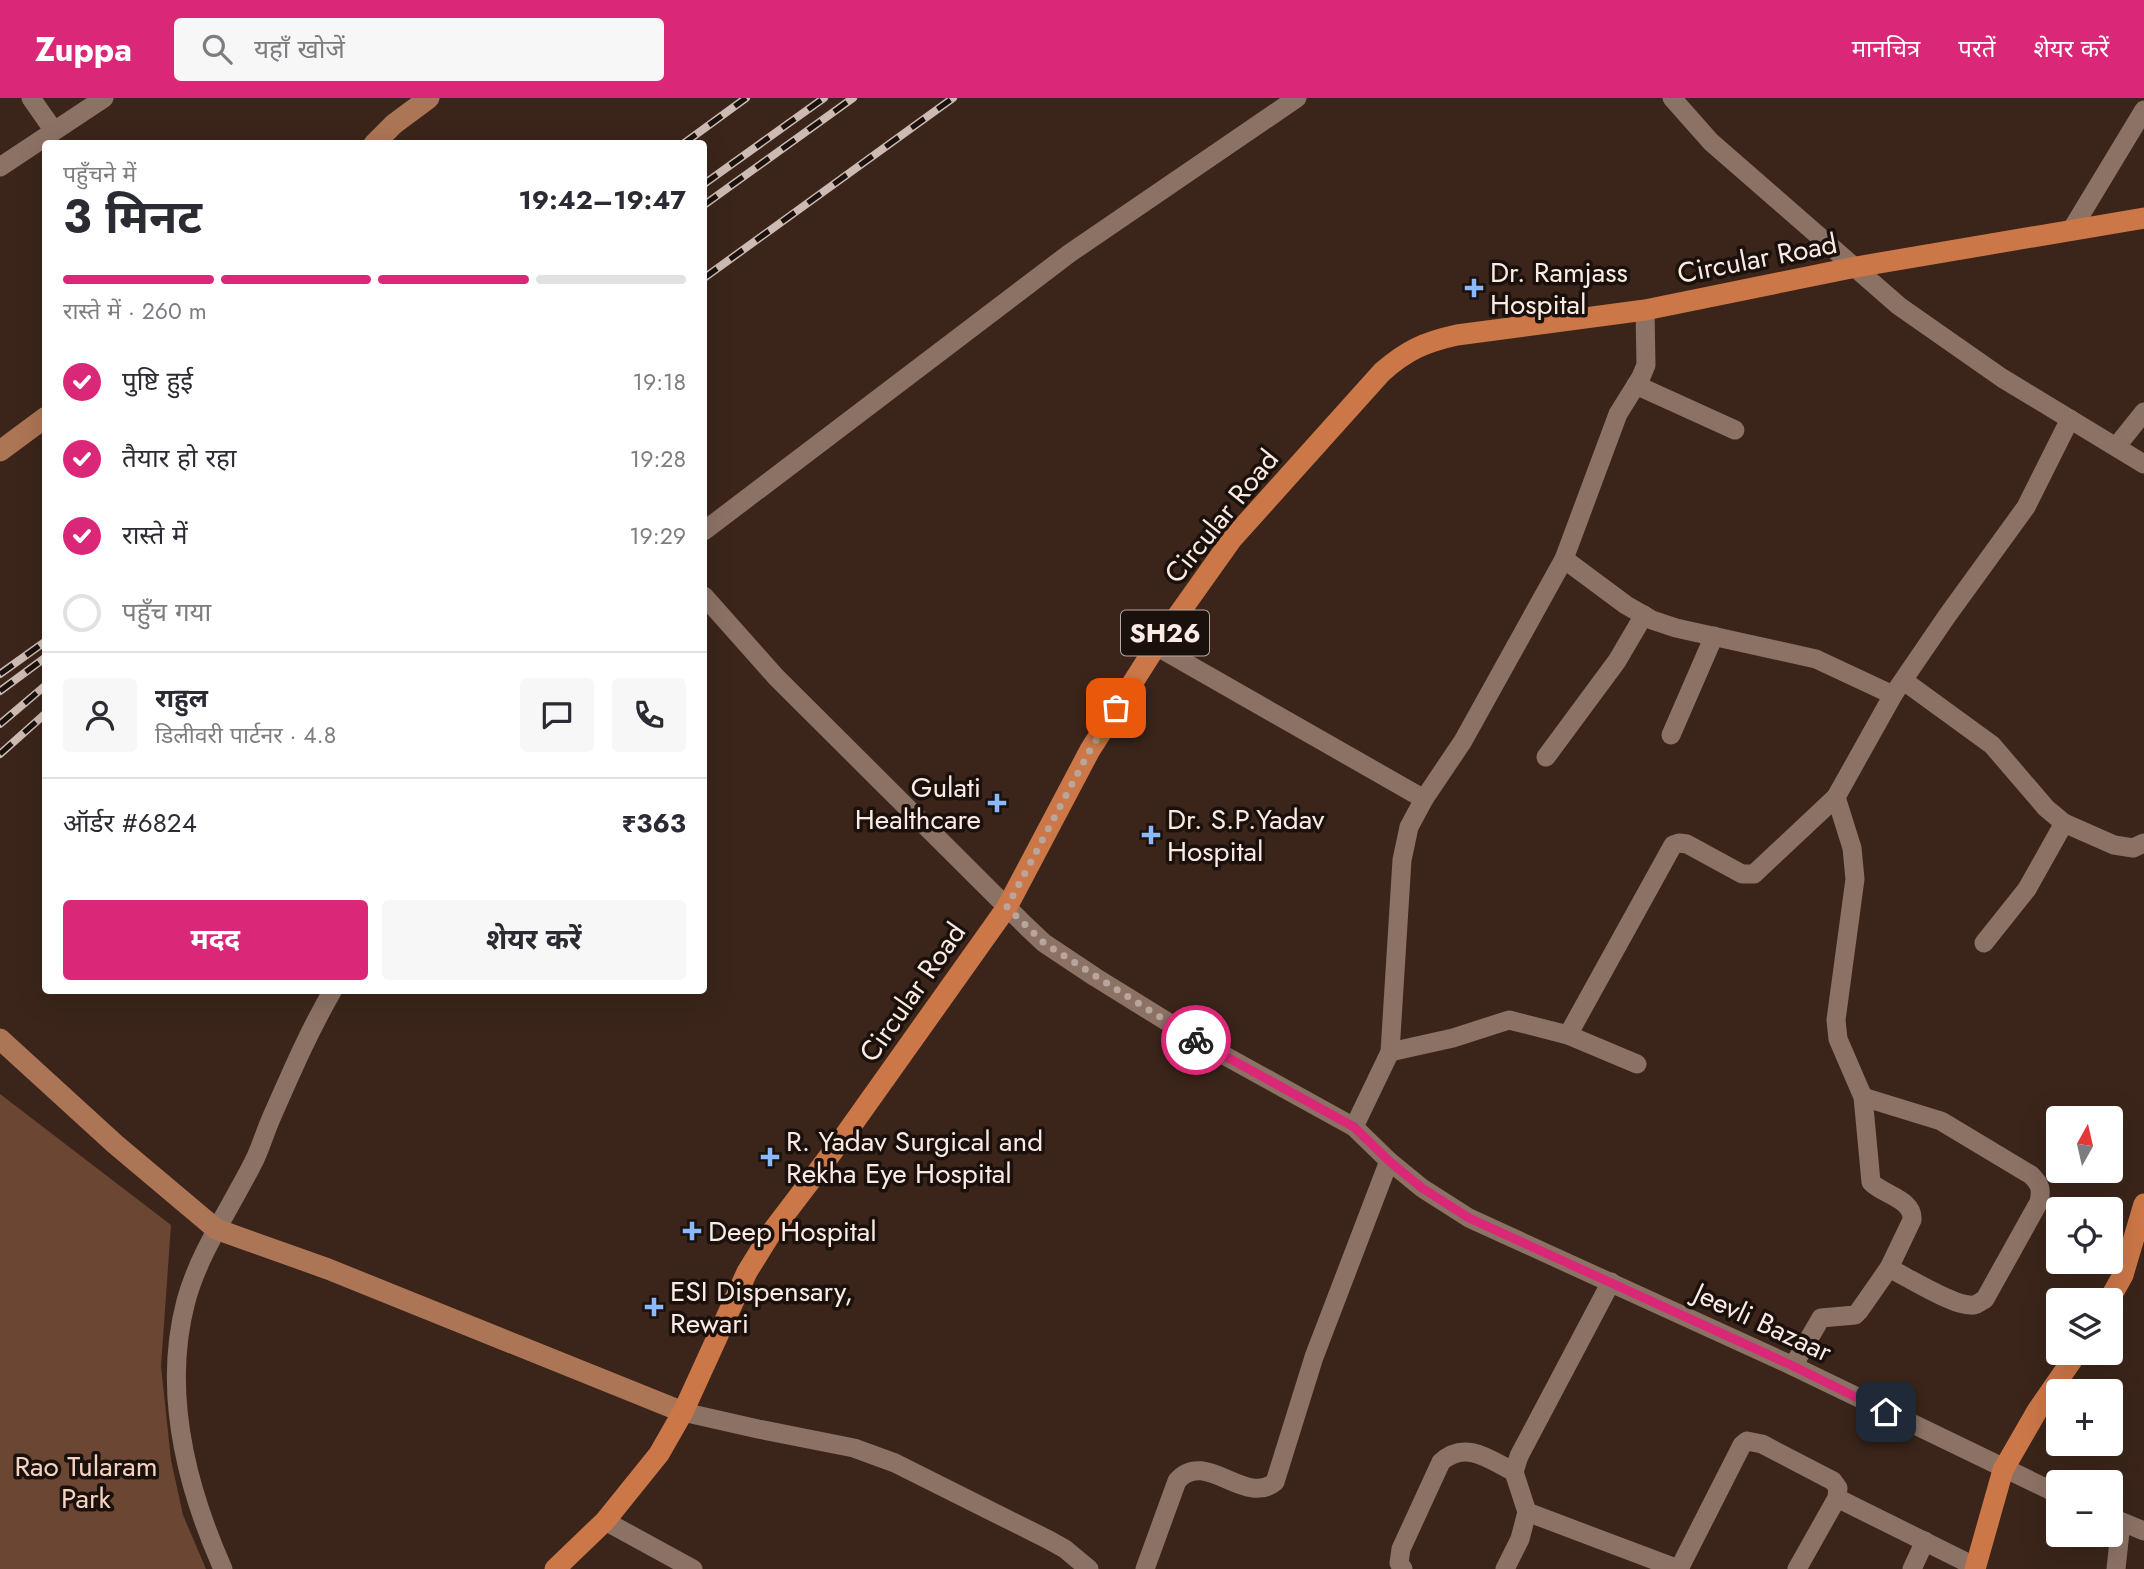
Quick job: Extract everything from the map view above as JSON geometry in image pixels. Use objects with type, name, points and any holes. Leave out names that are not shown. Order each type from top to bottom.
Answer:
[{"type":"main road","name":"Circular Road","points":[[555,1569],[605,1521],[659,1454],[683,1412],[741,1283],[766,1241],[1007,907],[1090,750],[1156,646],[1232,539],[1382,372],[1404,354],[1430,341],[1457,335],[1645,310],[1856,267],[2144,218]]},
{"type":"main road","points":[[2116,1288],[2123,1275],[2144,1204]]},
{"type":"main road","points":[[1976,1568],[2003,1470],[2037,1411],[2069,1365]]},
{"type":"street","points":[[31,98],[54,131]]},
{"type":"street","points":[[0,167],[104,98]]},
{"type":"street","points":[[377,140],[429,98]]},
{"type":"street","points":[[707,529],[1070,253],[1297,98]]},
{"type":"street","points":[[1672,98],[1712,142],[1899,306],[1949,343],[2144,464]]},
{"type":"street","points":[[2072,229],[2142,116]]},
{"type":"street","points":[[1354,1127],[1390,1052],[1402,860],[1409,827],[1424,799],[1463,741],[1564,559],[1618,414],[1646,365],[1645,310]]},
{"type":"street","points":[[1636,385],[1735,430]]},
{"type":"street","points":[[2116,447],[2144,412]]},
{"type":"street","points":[[1567,1035],[1673,845],[1687,844],[1742,874],[1754,873],[1836,797],[1899,688],[2026,507],[2070,419]]},
{"type":"street","points":[[0,451],[42,420]]},
{"type":"street","points":[[1564,559],[1644,615],[1676,628],[1816,659],[1899,688],[1992,746],[2046,808],[2064,823],[2114,845],[2133,848],[2144,843]]},
{"type":"street","points":[[1546,757],[1617,661],[1644,615]]},
{"type":"street","name":"Jeevli Bazaar","points":[[711,619],[776,677],[1044,943],[1095,977],[1200,1042],[1354,1127],[1422,1188],[1469,1218],[1793,1366],[2046,1489]]},
{"type":"street","points":[[1671,735],[1714,636]]},
{"type":"street","points":[[1156,646],[1424,799]]},
{"type":"street","points":[[1793,1366],[1821,1318],[1855,1315],[1889,1268],[1909,1229],[1913,1212],[1908,1205],[1871,1182],[1863,1097],[1838,1039],[1836,1020],[1854,879],[1852,848],[1836,797]]},
{"type":"street","points":[[1983,943],[2027,889],[2064,823]]},
{"type":"street","points":[[223,1569],[196,1503],[181,1433],[176,1368],[186,1300],[216,1229],[256,1157],[272,1115],[331,994]]},
{"type":"street","points":[[1390,1052],[1453,1038],[1509,1020],[1567,1035],[1637,1064]]},
{"type":"street","points":[[0,1039],[115,1144],[216,1229],[328,1269],[683,1412],[855,1448],[895,1463],[1049,1540],[1065,1549],[1089,1569]]},
{"type":"street","points":[[1863,1097],[1941,1121],[2031,1175],[2039,1182],[2042,1192],[1985,1299],[1978,1304],[1957,1302],[1889,1268]]},
{"type":"street","points":[[1145,1569],[1177,1480],[1184,1473],[1195,1470],[1215,1474],[1257,1490],[1268,1488],[1275,1482],[1314,1357],[1389,1161]]},
{"type":"street","points":[[1504,1569],[1520,1539],[1527,1512],[1514,1472],[1611,1282]]},
{"type":"street","points":[[1527,1512],[1679,1569],[1742,1445],[1747,1441],[1762,1444],[1833,1481],[1838,1488],[1837,1498],[1797,1569]]},
{"type":"street","points":[[1403,1569],[1399,1563],[1401,1549],[1441,1462],[1450,1454],[1462,1450],[1483,1456],[1514,1472]]},
{"type":"street","points":[[1837,1498],[1976,1568]]},
{"type":"street","points":[[605,1521],[693,1569]]},
{"type":"street","points":[[2123,1522],[2144,1531]]},
{"type":"street","points":[[1912,1569],[1925,1541]]},
{"type":"street","points":[[2116,1547],[2116,1569]]},
{"type":"green space","name":"Rao Tularam Park","points":[[0,1094],[171,1225],[161,1366],[171,1460],[183,1515],[206,1569],[0,1569]]},
{"type":"railway","points":[[688,140],[746,98]]},
{"type":"railway","points":[[707,182],[824,98]]},
{"type":"railway","points":[[707,203],[853,98]]},
{"type":"railway","points":[[707,276],[953,98]]},
{"type":"railway","points":[[0,674],[42,644]]},
{"type":"railway","points":[[0,691],[42,660]]},
{"type":"railway","points":[[0,724],[42,688]]},
{"type":"railway","points":[[0,754],[42,717]]},
{"type":"way so far","points":[[1116,708],[1090,750],[1007,907],[1044,943],[1196,1040]]},
{"type":"place","name":"Dr. Ramjass Hospital","points":[[1474,288]]},
{"type":"place","name":"Gulati Healthcare","points":[[997,803]]},
{"type":"place","name":"Dr. S.P.Yadav Hospital","points":[[1151,835]]},
{"type":"place","name":"R. Yadav Surgical and Rekha Eye Hospital","points":[[770,1157]]},
{"type":"place","name":"Deep Hospital","points":[[692,1231]]},
{"type":"place","name":"ESI Dispensary, Rewari","points":[[654,1307]]},
{"type":"route","points":[[1196,1040],[1354,1127],[1422,1188],[1469,1218],[1793,1366],[1886,1412]]}]
